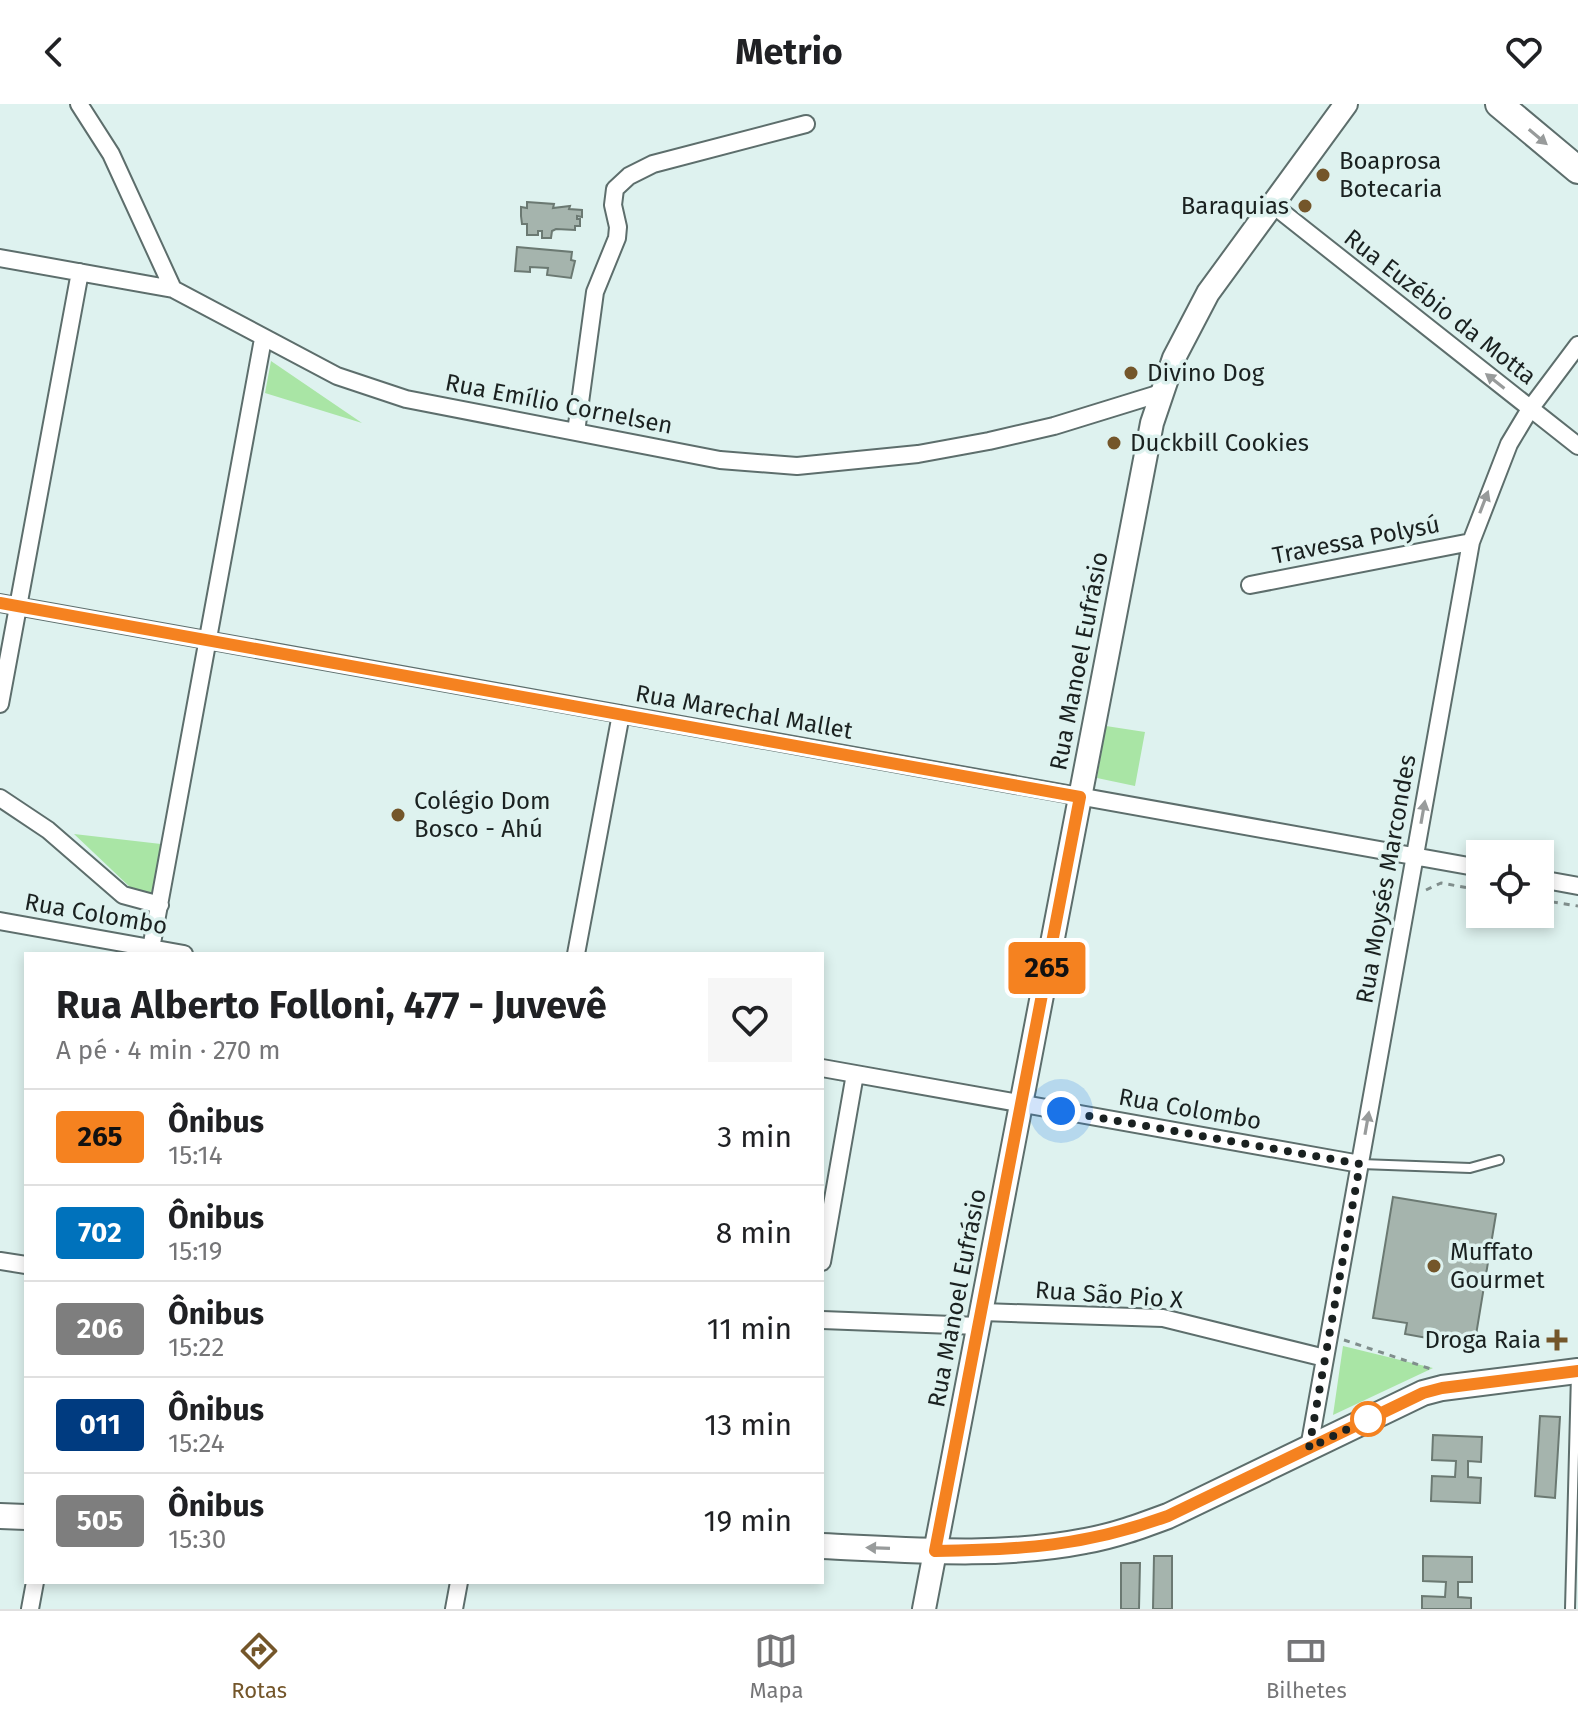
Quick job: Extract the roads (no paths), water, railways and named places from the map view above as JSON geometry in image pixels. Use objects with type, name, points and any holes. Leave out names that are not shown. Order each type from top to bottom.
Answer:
[{"type":"main road","points":[[1499,104],[1578,170]]},
{"type":"main road","points":[[824,1546],[935,1551],[1040,1547],[1086,1541],[1168,1516],[1406,1401],[1442,1388],[1577,1371]]},
{"type":"main road","points":[[0,1516],[24,1517]]},
{"type":"street","points":[[79,104],[111,154],[173,289]]},
{"type":"street","name":"Rua Manoel Eufrásio","points":[[924,1609],[1145,451],[1161,393],[1191,321],[1208,293],[1346,104]]},
{"type":"street","points":[[576,432],[595,292],[617,238],[613,205],[615,189],[629,176],[653,164],[806,124]]},
{"type":"street","name":"Rua Euzébio da Motta","points":[[1273,205],[1578,446]]},
{"type":"street","name":"Rua Emílio Cornelsen","points":[[0,258],[173,289],[337,376],[406,399],[757,464],[797,466],[850,463],[918,454],[1054,426],[1161,393]]},
{"type":"street","points":[[0,704],[80,272]]},
{"type":"street","points":[[151,951],[263,339]]},
{"type":"street","name":"Rua Moysés Marcondes","points":[[1309,1448],[1471,542],[1509,444],[1530,409],[1578,345]]},
{"type":"street","name":"Travessa Polysú","points":[[1250,585],[1471,542]]},
{"type":"street","name":"Rua Marechal Mallet","points":[[0,603],[1466,866]]},
{"type":"street","points":[[576,952],[621,714]]},
{"type":"street","points":[[0,798],[48,830],[123,895],[160,905]]},
{"type":"street","points":[[1554,882],[1578,886]]},
{"type":"street","name":"Rua Colombo","points":[[0,921],[151,951]]},
{"type":"street","name":"Rua Colombo","points":[[824,1068],[1360,1164]]},
{"type":"street","points":[[824,1251],[855,1074]]},
{"type":"street","points":[[0,1261],[24,1265]]},
{"type":"street","name":"Rua São Pio X","points":[[824,1320],[1163,1318],[1325,1358]]},
{"type":"street","points":[[30,1609],[35,1584]]},
{"type":"street","points":[[454,1609],[459,1584]]},
{"type":"lane","points":[[1360,1164],[1470,1168],[1499,1160]]},
{"type":"lane","points":[[1570,1609],[1577,1371]]},
{"type":"place","name":"Boaprosa Botecaria","points":[[1323,175]]},
{"type":"place","name":"Baraquias","points":[[1305,206]]},
{"type":"place","name":"Divino Dog","points":[[1131,373]]},
{"type":"place","name":"Duckbill Cookies","points":[[1114,443]]},
{"type":"place","name":"Colégio Dom Bosco - Ahú","points":[[398,815]]},
{"type":"place","name":"Muffato Gourmet","points":[[1434,1266]]},
{"type":"place","name":"Droga Raia","points":[[1557,1340]]}]
